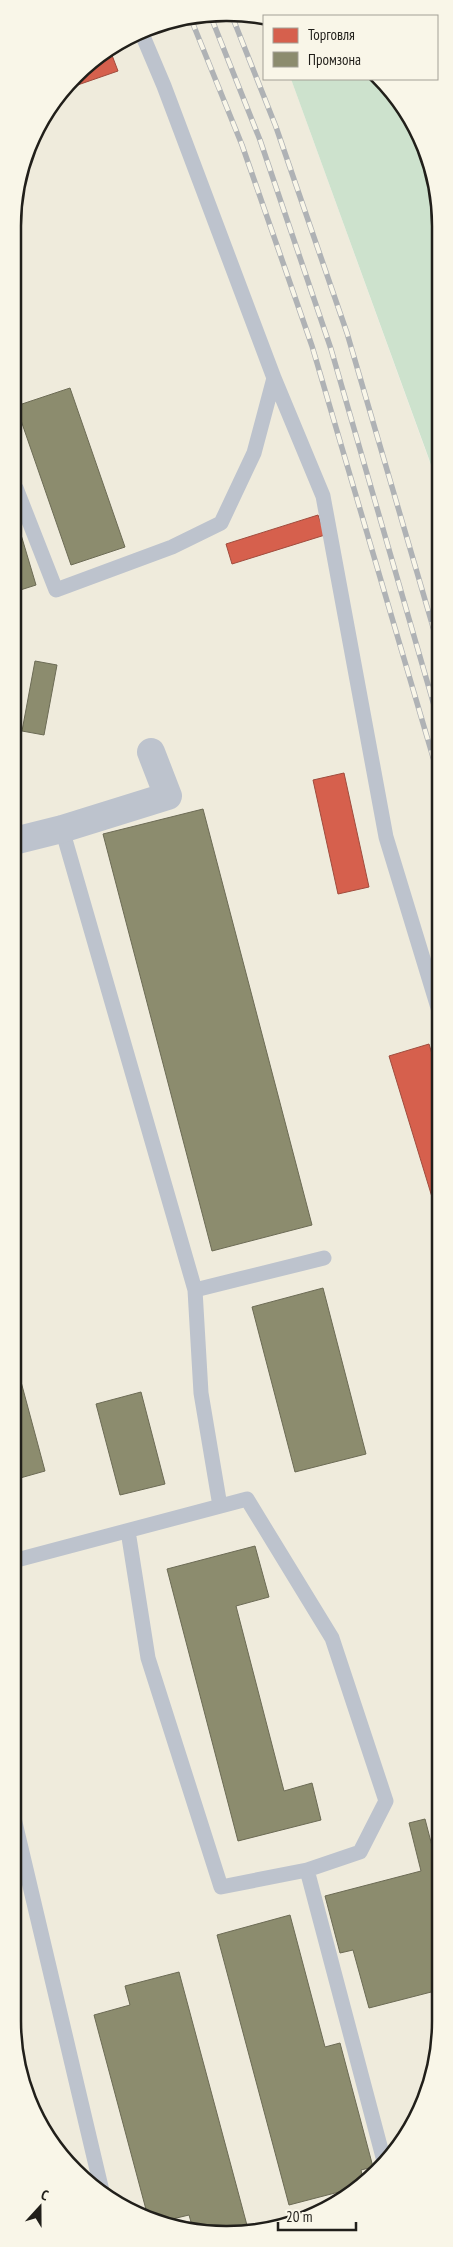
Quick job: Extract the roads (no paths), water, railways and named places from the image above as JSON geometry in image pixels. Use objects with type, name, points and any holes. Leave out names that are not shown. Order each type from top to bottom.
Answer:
[{"type":"street","points":[[21,839],[62,829],[168,796],[151,752]]},
{"type":"lane","points":[[144,39],[164,86],[274,378],[323,496],[386,837],[432,985]]},
{"type":"lane","points":[[21,501],[56,590],[172,547],[220,523],[254,453],[274,378]]},
{"type":"lane","points":[[62,829],[195,1290],[201,1393],[220,1506]]},
{"type":"lane","points":[[195,1290],[324,1258]]},
{"type":"lane","points":[[21,1560],[220,1506],[247,1499],[332,1638],[386,1800],[360,1852],[306,1870],[221,1888],[148,1658],[128,1531]]},
{"type":"lane","points":[[21,1848],[100,2181]]},
{"type":"lane","points":[[306,1870],[382,2154]]},
{"type":"railway","points":[[213,22],[260,140],[331,349],[432,698]]},
{"type":"railway","points":[[234,22],[276,127],[347,333],[432,624]]},
{"type":"railway","points":[[193,24],[242,145],[312,346],[432,754]]}]
